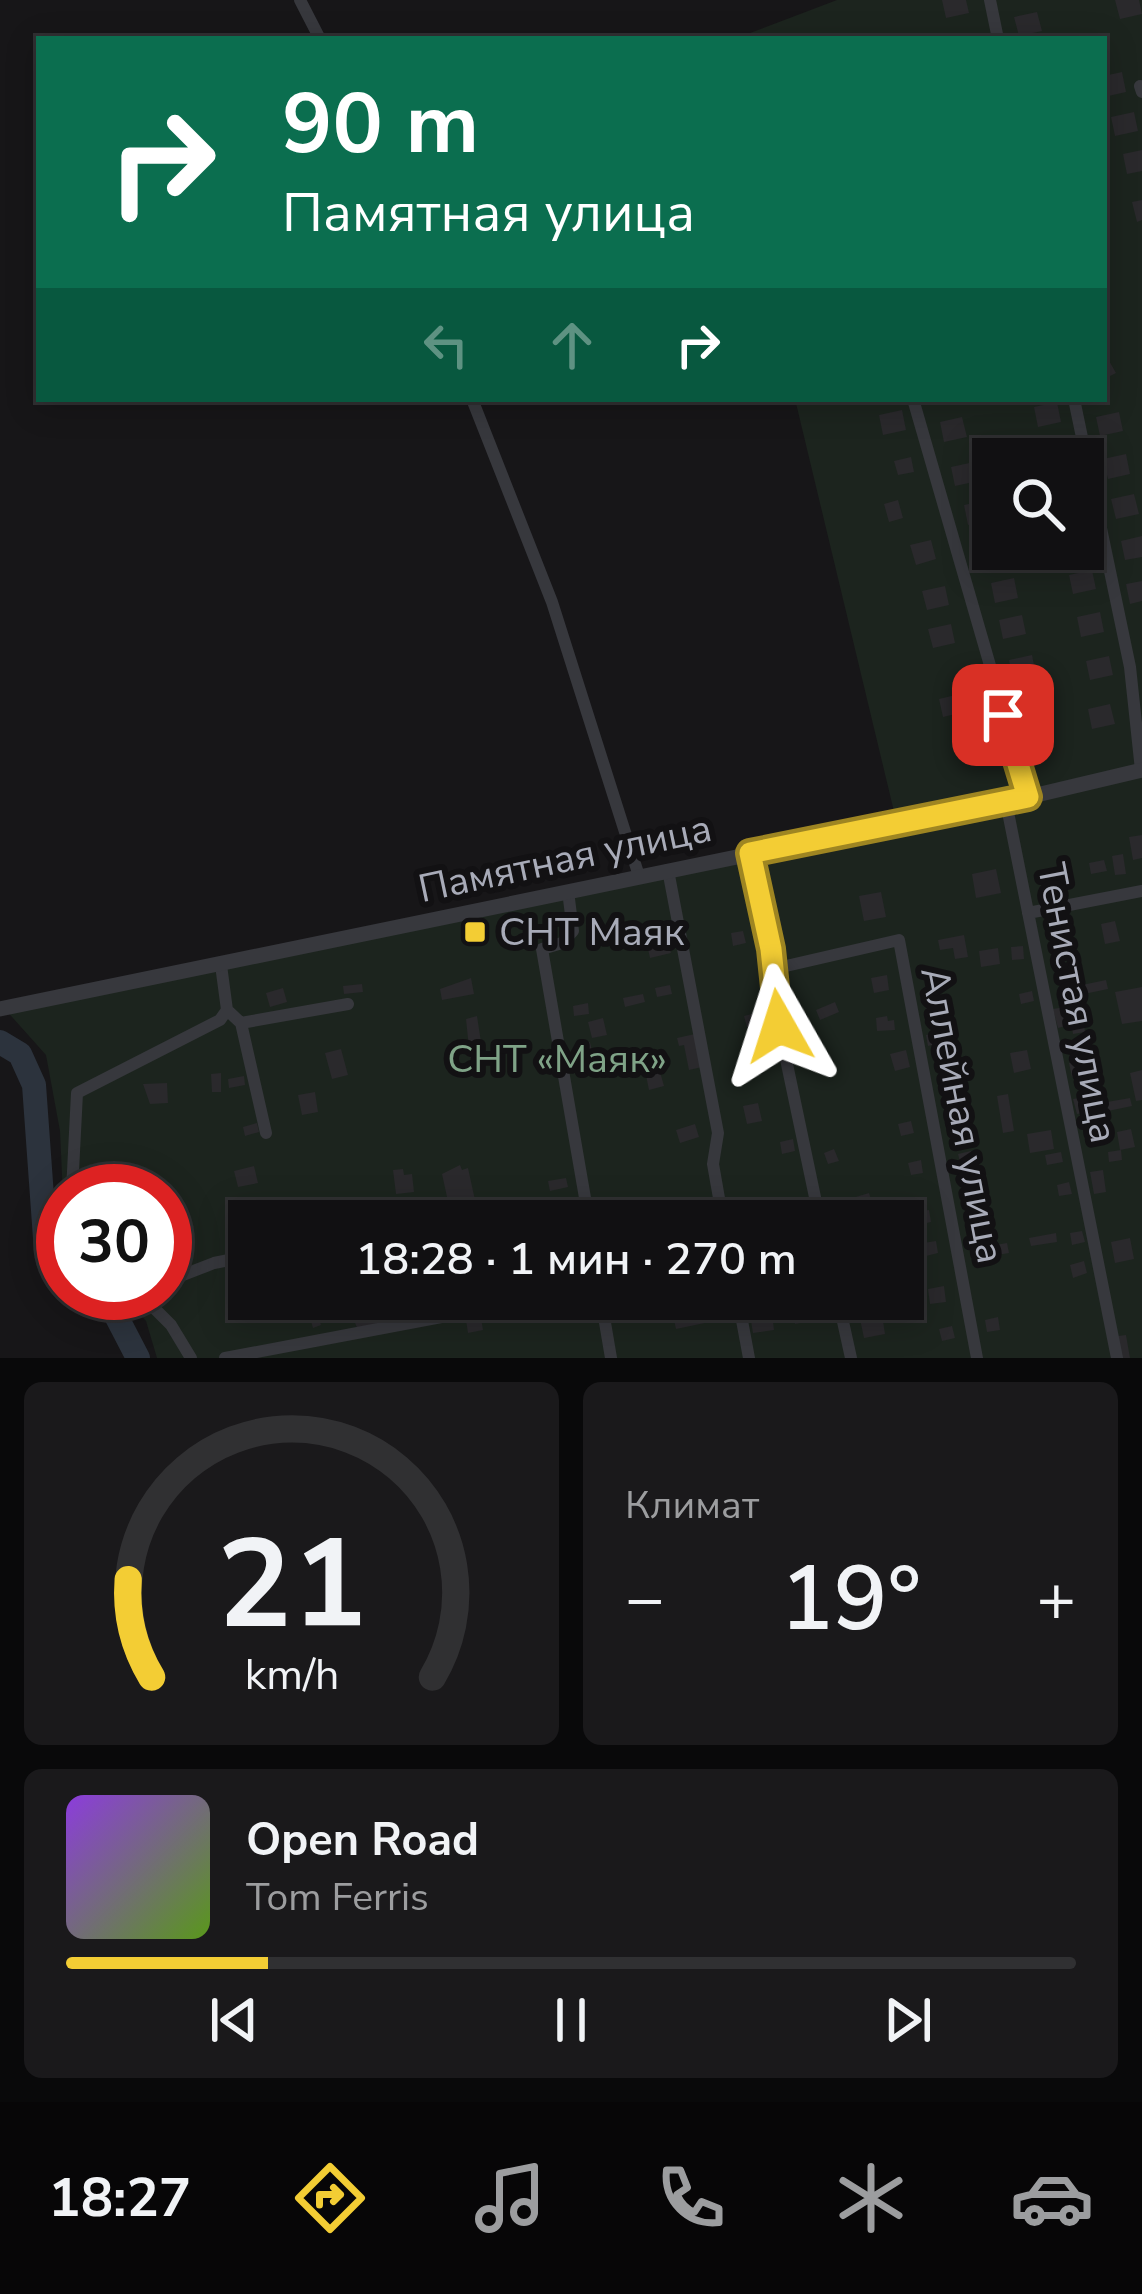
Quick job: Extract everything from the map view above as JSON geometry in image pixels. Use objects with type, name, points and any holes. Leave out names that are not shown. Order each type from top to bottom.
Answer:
[{"type":"street","points":[[300,0],[318,36]]},
{"type":"street","points":[[990,0],[997,36]]},
{"type":"street","points":[[473,402],[552,602],[639,876]]},
{"type":"street","points":[[914,402],[1028,797]]},
{"type":"street","points":[[1075,402],[1136,663],[1142,770]]},
{"type":"street","name":"Памятная улица","points":[[0,1009],[1142,770]]},
{"type":"street","name":"Тенистая улица","points":[[1006,802],[1118,1358]]},
{"type":"street","points":[[750,853],[779,1026],[816,1200]]},
{"type":"street","points":[[668,870],[718,1133],[713,1164],[719,1200]]},
{"type":"street","points":[[568,891],[573,932],[562,943],[542,949],[585,1200]]},
{"type":"street","points":[[1028,913],[1142,891]]},
{"type":"street","name":"Аллейная улица","points":[[773,969],[899,940],[977,1358]]},
{"type":"street","points":[[221,965],[227,1010],[241,1023],[266,1133]]},
{"type":"street","points":[[241,1023],[349,1004]]},
{"type":"street","points":[[73,1164],[77,1093],[220,1020],[227,1010]]},
{"type":"street","points":[[192,1272],[228,1260]]},
{"type":"street","points":[[167,1320],[191,1358]]},
{"type":"street","points":[[225,1358],[426,1320]]},
{"type":"street","points":[[605,1320],[611,1358]]},
{"type":"street","points":[[742,1320],[749,1358]]},
{"type":"street","points":[[843,1320],[851,1358]]},
{"type":"street","points":[[313,1342],[317,1358]]},
{"type":"green space","name":"СНТ «Маяк»","points":[[837,0],[1142,0],[1142,1358],[157,1358],[145,1320],[192,1320],[192,1164],[62,1164],[46,1055],[4,1008],[897,824],[796,402],[1107,402],[1107,36],[742,36]]},
{"type":"building","points":[[942,0],[966,0],[969,13],[946,18]]},
{"type":"building","points":[[1115,0],[1139,0],[1142,14],[1120,19]]},
{"type":"building","points":[[1037,12],[1042,31],[1019,36],[1014,17]]},
{"type":"building","points":[[1122,72],[1126,92],[1107,96],[1107,75]]},
{"type":"building","points":[[1134,112],[1138,131],[1115,136],[1111,117]]},
{"type":"building","points":[[1142,150],[1142,171],[1127,174],[1123,154]]},
{"type":"building","points":[[1142,200],[1142,220],[1137,222],[1132,202]]},
{"type":"building","points":[[1107,357],[1116,373],[1107,378]]},
{"type":"building","points":[[1057,402],[1061,422],[1038,427],[1034,407]]},
{"type":"building","points":[[902,410],[906,430],[883,435],[879,415]]},
{"type":"building","points":[[1119,412],[1123,431],[1100,436],[1096,417]]},
{"type":"building","points":[[962,417],[967,437],[944,442],[940,422]]},
{"type":"building","points":[[1126,454],[1130,474],[1108,479],[1104,459]]},
{"type":"building","points":[[911,457],[914,472],[898,475],[894,461]]},
{"type":"building","points":[[972,462],[972,482],[955,486],[951,467]]},
{"type":"building","points":[[1134,494],[1139,514],[1116,519],[1111,499]]},
{"type":"building","points":[[898,500],[903,518],[889,522],[884,504]]},
{"type":"building","points":[[972,503],[972,524],[968,525],[964,505]]},
{"type":"building","points":[[1142,536],[1142,557],[1125,560],[1121,541]]},
{"type":"building","points":[[931,540],[936,559],[916,565],[910,545]]},
{"type":"building","points":[[1092,570],[1096,589],[1073,594],[1069,575]]},
{"type":"building","points":[[1014,578],[1018,598],[995,603],[991,583]]},
{"type":"building","points":[[1142,581],[1142,601],[1130,604],[1126,584]]},
{"type":"building","points":[[945,586],[949,605],[927,610],[922,591]]},
{"type":"building","points":[[1100,612],[1104,632],[1081,637],[1077,617]]},
{"type":"building","points":[[1022,615],[1026,634],[1003,639],[999,620]]},
{"type":"building","points":[[951,624],[955,643],[933,648],[928,629]]},
{"type":"building","points":[[1032,655],[1036,675],[1013,680],[1009,660]]},
{"type":"building","points":[[1109,656],[1113,675],[1090,680],[1086,661]]},
{"type":"building","points":[[960,694],[964,712],[943,717],[939,699]]},
{"type":"building","points":[[1110,704],[1115,724],[1092,729],[1088,709]]},
{"type":"building","points":[[985,725],[988,742],[961,745],[958,728]]},
{"type":"building","points":[[1142,835],[1142,858],[1133,860],[1129,837]]},
{"type":"building","points":[[1123,854],[1126,874],[1115,875],[1112,856]]},
{"type":"building","points":[[1104,860],[1107,871],[1091,874],[1089,863]]},
{"type":"building","points":[[996,869],[1001,893],[976,898],[972,874]]},
{"type":"building","points":[[881,892],[886,917],[864,921],[859,896]]},
{"type":"building","points":[[1115,921],[1120,941],[1105,944],[1101,924]]},
{"type":"building","points":[[665,930],[671,953],[650,958],[645,935]]},
{"type":"building","points":[[743,931],[746,943],[733,946],[731,933]]},
{"type":"building","points":[[964,935],[968,957],[955,959],[953,948],[940,950],[938,940]]},
{"type":"building","points":[[1023,946],[1024,959],[1012,960],[1011,947]]},
{"type":"building","points":[[998,948],[1000,964],[981,967],[979,951]]},
{"type":"building","points":[[887,975],[889,990],[874,993],[871,978]]},
{"type":"building","points":[[471,978],[474,994],[442,1000],[440,989]]},
{"type":"building","points":[[1106,980],[1108,989],[1084,994],[1082,985]]},
{"type":"building","points":[[362,984],[363,992],[344,994],[343,986]]},
{"type":"building","points":[[670,985],[672,994],[657,997],[655,988]]},
{"type":"building","points":[[1142,987],[1142,1021],[1122,1024],[1115,992]]},
{"type":"building","points":[[283,988],[287,1002],[270,1007],[266,993]]},
{"type":"building","points":[[1032,991],[1034,1001],[1021,1004],[1019,994]]},
{"type":"building","points":[[643,994],[645,1002],[625,1007],[623,998]]},
{"type":"building","points":[[937,994],[939,1006],[926,1009],[924,996]]},
{"type":"building","points":[[835,1002],[839,1012],[820,1020],[816,1010]]},
{"type":"building","points":[[588,1003],[589,1014],[574,1016],[573,1006]]},
{"type":"building","points":[[1065,1007],[1069,1025],[1058,1028],[1053,1009]]},
{"type":"building","points":[[763,1011],[766,1022],[747,1027],[744,1016]]},
{"type":"building","points":[[477,1016],[483,1055],[470,1058],[466,1019]]},
{"type":"building","points":[[887,1016],[888,1021],[894,1020],[895,1030],[877,1031],[876,1018]]},
{"type":"building","points":[[603,1018],[607,1035],[592,1038],[588,1022]]},
{"type":"building","points":[[1083,1018],[1085,1032],[1073,1034],[1071,1020]]},
{"type":"building","points":[[942,1031],[945,1042],[928,1046],[926,1035]]},
{"type":"building","points":[[695,1034],[702,1067],[689,1070],[684,1045],[679,1046],[677,1038]]},
{"type":"building","points":[[590,1042],[593,1056],[580,1058],[577,1045]]},
{"type":"building","points":[[765,1043],[768,1056],[755,1058],[752,1046]]},
{"type":"building","points":[[341,1049],[348,1075],[332,1079],[325,1053]]},
{"type":"building","points":[[906,1050],[910,1067],[895,1071],[890,1054]]},
{"type":"building","points":[[1027,1050],[1031,1069],[1014,1073],[1010,1053]]},
{"type":"building","points":[[1087,1059],[1089,1067],[1099,1064],[1101,1071],[1072,1077],[1069,1063]]},
{"type":"building","points":[[1142,1070],[1142,1100],[1136,1101],[1130,1073]]},
{"type":"building","points":[[660,1072],[664,1086],[649,1090],[646,1075]]},
{"type":"building","points":[[221,1073],[221,1092],[212,1092],[211,1074]]},
{"type":"building","points":[[244,1076],[245,1085],[229,1088],[228,1079]]},
{"type":"building","points":[[167,1083],[168,1103],[150,1104],[143,1084]]},
{"type":"building","points":[[315,1092],[318,1112],[302,1115],[298,1095]]},
{"type":"building","points":[[1008,1094],[1014,1131],[1003,1133],[997,1096]]},
{"type":"building","points":[[1090,1096],[1093,1111],[1077,1114],[1073,1099]]},
{"type":"building","points":[[1130,1098],[1132,1106],[1108,1111],[1107,1102]]},
{"type":"building","points":[[758,1103],[762,1121],[747,1124],[743,1106]]},
{"type":"building","points":[[965,1115],[967,1127],[955,1130],[952,1117]]},
{"type":"building","points":[[911,1121],[914,1133],[901,1136],[898,1124]]},
{"type":"building","points":[[257,1123],[259,1132],[245,1136],[243,1127]]},
{"type":"building","points":[[695,1124],[699,1137],[680,1143],[676,1130]]},
{"type":"building","points":[[1131,1129],[1135,1147],[1120,1150],[1117,1132]]},
{"type":"building","points":[[1051,1130],[1054,1149],[1030,1153],[1027,1134]]},
{"type":"building","points":[[793,1139],[795,1151],[782,1154],[780,1142]]},
{"type":"building","points":[[834,1149],[839,1161],[828,1164],[824,1153]]},
{"type":"building","points":[[1121,1150],[1122,1160],[1109,1162],[1108,1152]]},
{"type":"building","points":[[971,1151],[974,1163],[961,1166],[958,1154]]},
{"type":"building","points":[[1061,1152],[1063,1162],[1047,1165],[1045,1155]]},
{"type":"building","points":[[921,1160],[923,1173],[911,1175],[908,1163]]},
{"type":"building","points":[[460,1165],[462,1170],[468,1168],[475,1200],[448,1200],[442,1174]]},
{"type":"building","points":[[254,1166],[258,1183],[238,1187],[234,1171]]},
{"type":"building","points":[[403,1169],[404,1175],[412,1174],[414,1192],[396,1194],[393,1170]]},
{"type":"building","points":[[1103,1170],[1106,1192],[1094,1194],[1090,1172]]},
{"type":"building","points":[[566,1178],[568,1187],[550,1191],[548,1181]]},
{"type":"building","points":[[1069,1182],[1072,1194],[1059,1196],[1057,1185]]},
{"type":"building","points":[[979,1195],[982,1207],[969,1210],[966,1197]]},
{"type":"building","points":[[1082,1231],[1085,1242],[1072,1245],[1070,1233]]},
{"type":"building","points":[[1056,1233],[1057,1242],[1031,1246],[1029,1238]]},
{"type":"building","points":[[1130,1238],[1134,1259],[1115,1263],[1111,1242]]},
{"type":"building","points":[[936,1241],[938,1253],[926,1256],[924,1243]]},
{"type":"building","points":[[1007,1243],[1009,1253],[985,1257],[983,1247]]},
{"type":"building","points":[[1084,1261],[1087,1273],[1073,1278],[1070,1265]]},
{"type":"building","points":[[944,1286],[946,1302],[930,1304],[928,1289]]},
{"type":"building","points":[[998,1317],[1000,1330],[987,1332],[985,1320]]},
{"type":"building","points":[[354,1320],[375,1320],[377,1324],[358,1330]]},
{"type":"building","points":[[466,1320],[481,1320],[483,1330],[468,1333]]},
{"type":"building","points":[[674,1320],[719,1320],[676,1329]]},
{"type":"building","points":[[751,1320],[773,1320],[774,1330],[753,1333]]},
{"type":"building","points":[[860,1320],[883,1320],[885,1334],[864,1338]]},
{"type":"building","points":[[952,1326],[955,1338],[942,1341],[939,1329]]},
{"type":"building","points":[[1126,1335],[1130,1358],[1121,1358],[1118,1336]]},
{"type":"waterway","points":[[0,1042],[20,1054],[34,1085],[40,1164]]},
{"type":"waterway","points":[[118,1320],[138,1358]]},
{"type":"place","name":"СНТ Маяк","points":[[475,932]]},
{"type":"route","points":[[779,1026],[771,949],[750,853],[1028,797],[1003,715]]}]
